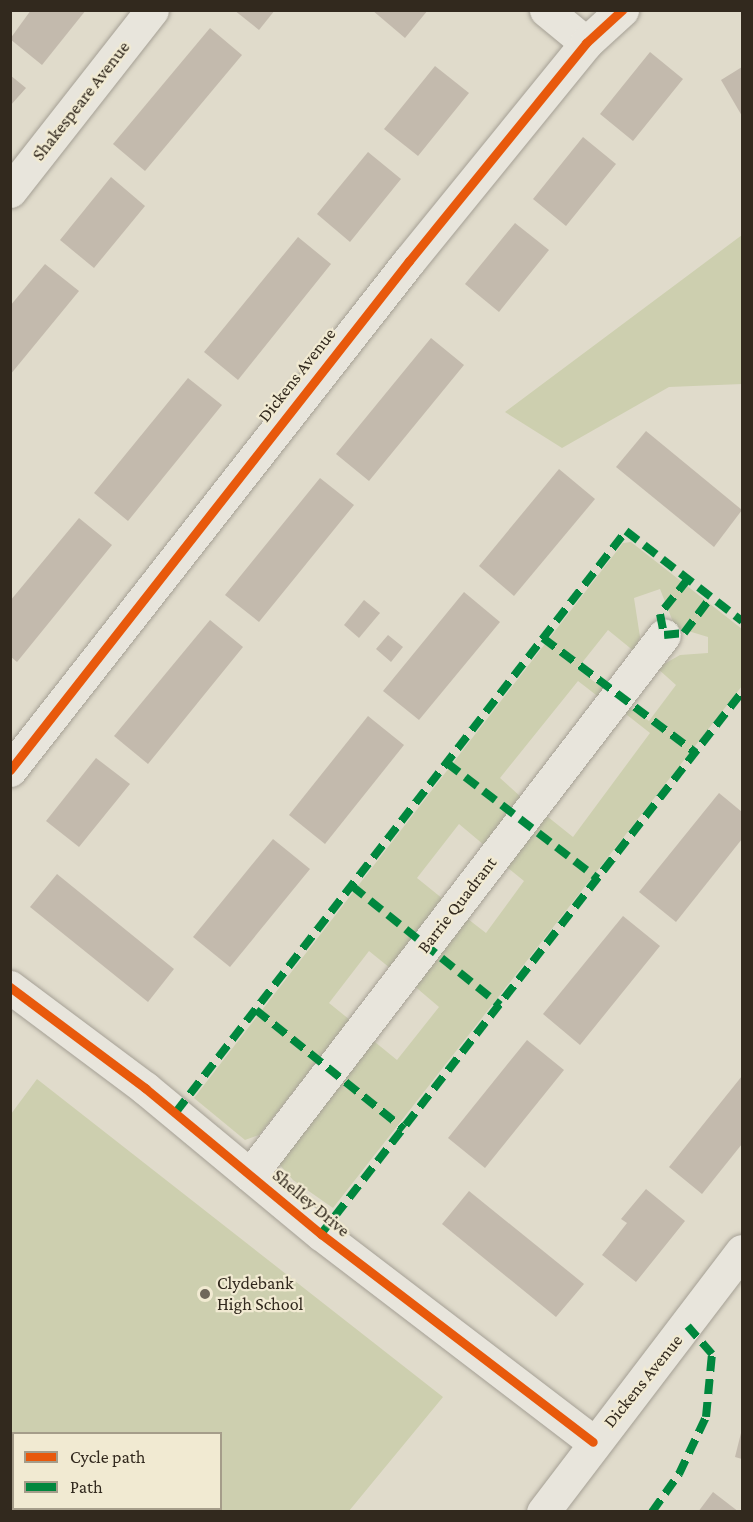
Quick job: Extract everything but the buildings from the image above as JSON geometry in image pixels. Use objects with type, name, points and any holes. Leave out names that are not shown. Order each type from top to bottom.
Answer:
[{"type":"street","name":"Shakespeare Avenue","points":[[10,191],[152,10]]},
{"type":"street","points":[[546,10],[586,43]]},
{"type":"street","name":"Dickens Avenue","points":[[10,770],[191,536],[586,43],[622,10]]},
{"type":"street","name":"Barrie Quadrant","points":[[250,1174],[664,635]]},
{"type":"street","name":"Shelley Drive","points":[[10,987],[593,1442]]},
{"type":"street","name":"Dickens Avenue","points":[[543,1512],[593,1442],[742,1251]]},
{"type":"green space","points":[[742,235],[742,384],[669,387],[562,448],[505,412]]},
{"type":"green space","points":[[631,542],[742,629],[742,686],[333,1208],[293,1180],[279,1164],[370,1038],[397,1060],[439,1007],[412,984],[464,916],[486,933],[524,881],[503,864],[543,813],[573,837],[650,733],[622,711],[627,705],[649,721],[676,685],[657,668],[680,655],[708,653],[708,637],[675,627],[660,589],[634,598],[640,637],[635,652],[608,630],[577,669],[607,691],[600,698],[578,681],[500,778],[521,797],[484,845],[459,824],[417,878],[443,899],[390,968],[369,951],[329,1003],[350,1020],[259,1135],[245,1140],[194,1098],[623,543]]},
{"type":"green space","name":"Clydebank High School","points":[[37,1079],[443,1397],[349,1511],[98,1511],[96,1510],[222,1510],[222,1432],[12,1432],[11,1440],[11,1114]]},
{"type":"green space","points":[[10,1443],[12,1510],[96,1511],[11,1511]]},
{"type":"marked path","points":[[176,1112],[626,531],[742,621]]},
{"type":"marked path","points":[[688,579],[660,614],[664,635],[684,633],[711,597]]},
{"type":"marked path","points":[[543,638],[696,753]]},
{"type":"marked path","points":[[321,1234],[742,692]]},
{"type":"marked path","points":[[447,763],[598,879]]},
{"type":"marked path","points":[[352,886],[500,1005]]},
{"type":"marked path","points":[[256,1010],[404,1129]]},
{"type":"marked path","points":[[652,1512],[679,1474],[706,1417],[712,1354],[688,1326]]},
{"type":"cycle path","points":[[10,770],[409,261],[586,43],[622,10]]},
{"type":"cycle path","points":[[10,987],[145,1088],[321,1234],[593,1442]]},
{"type":"place","name":"Clydebank High School","points":[[205,1294]]}]
